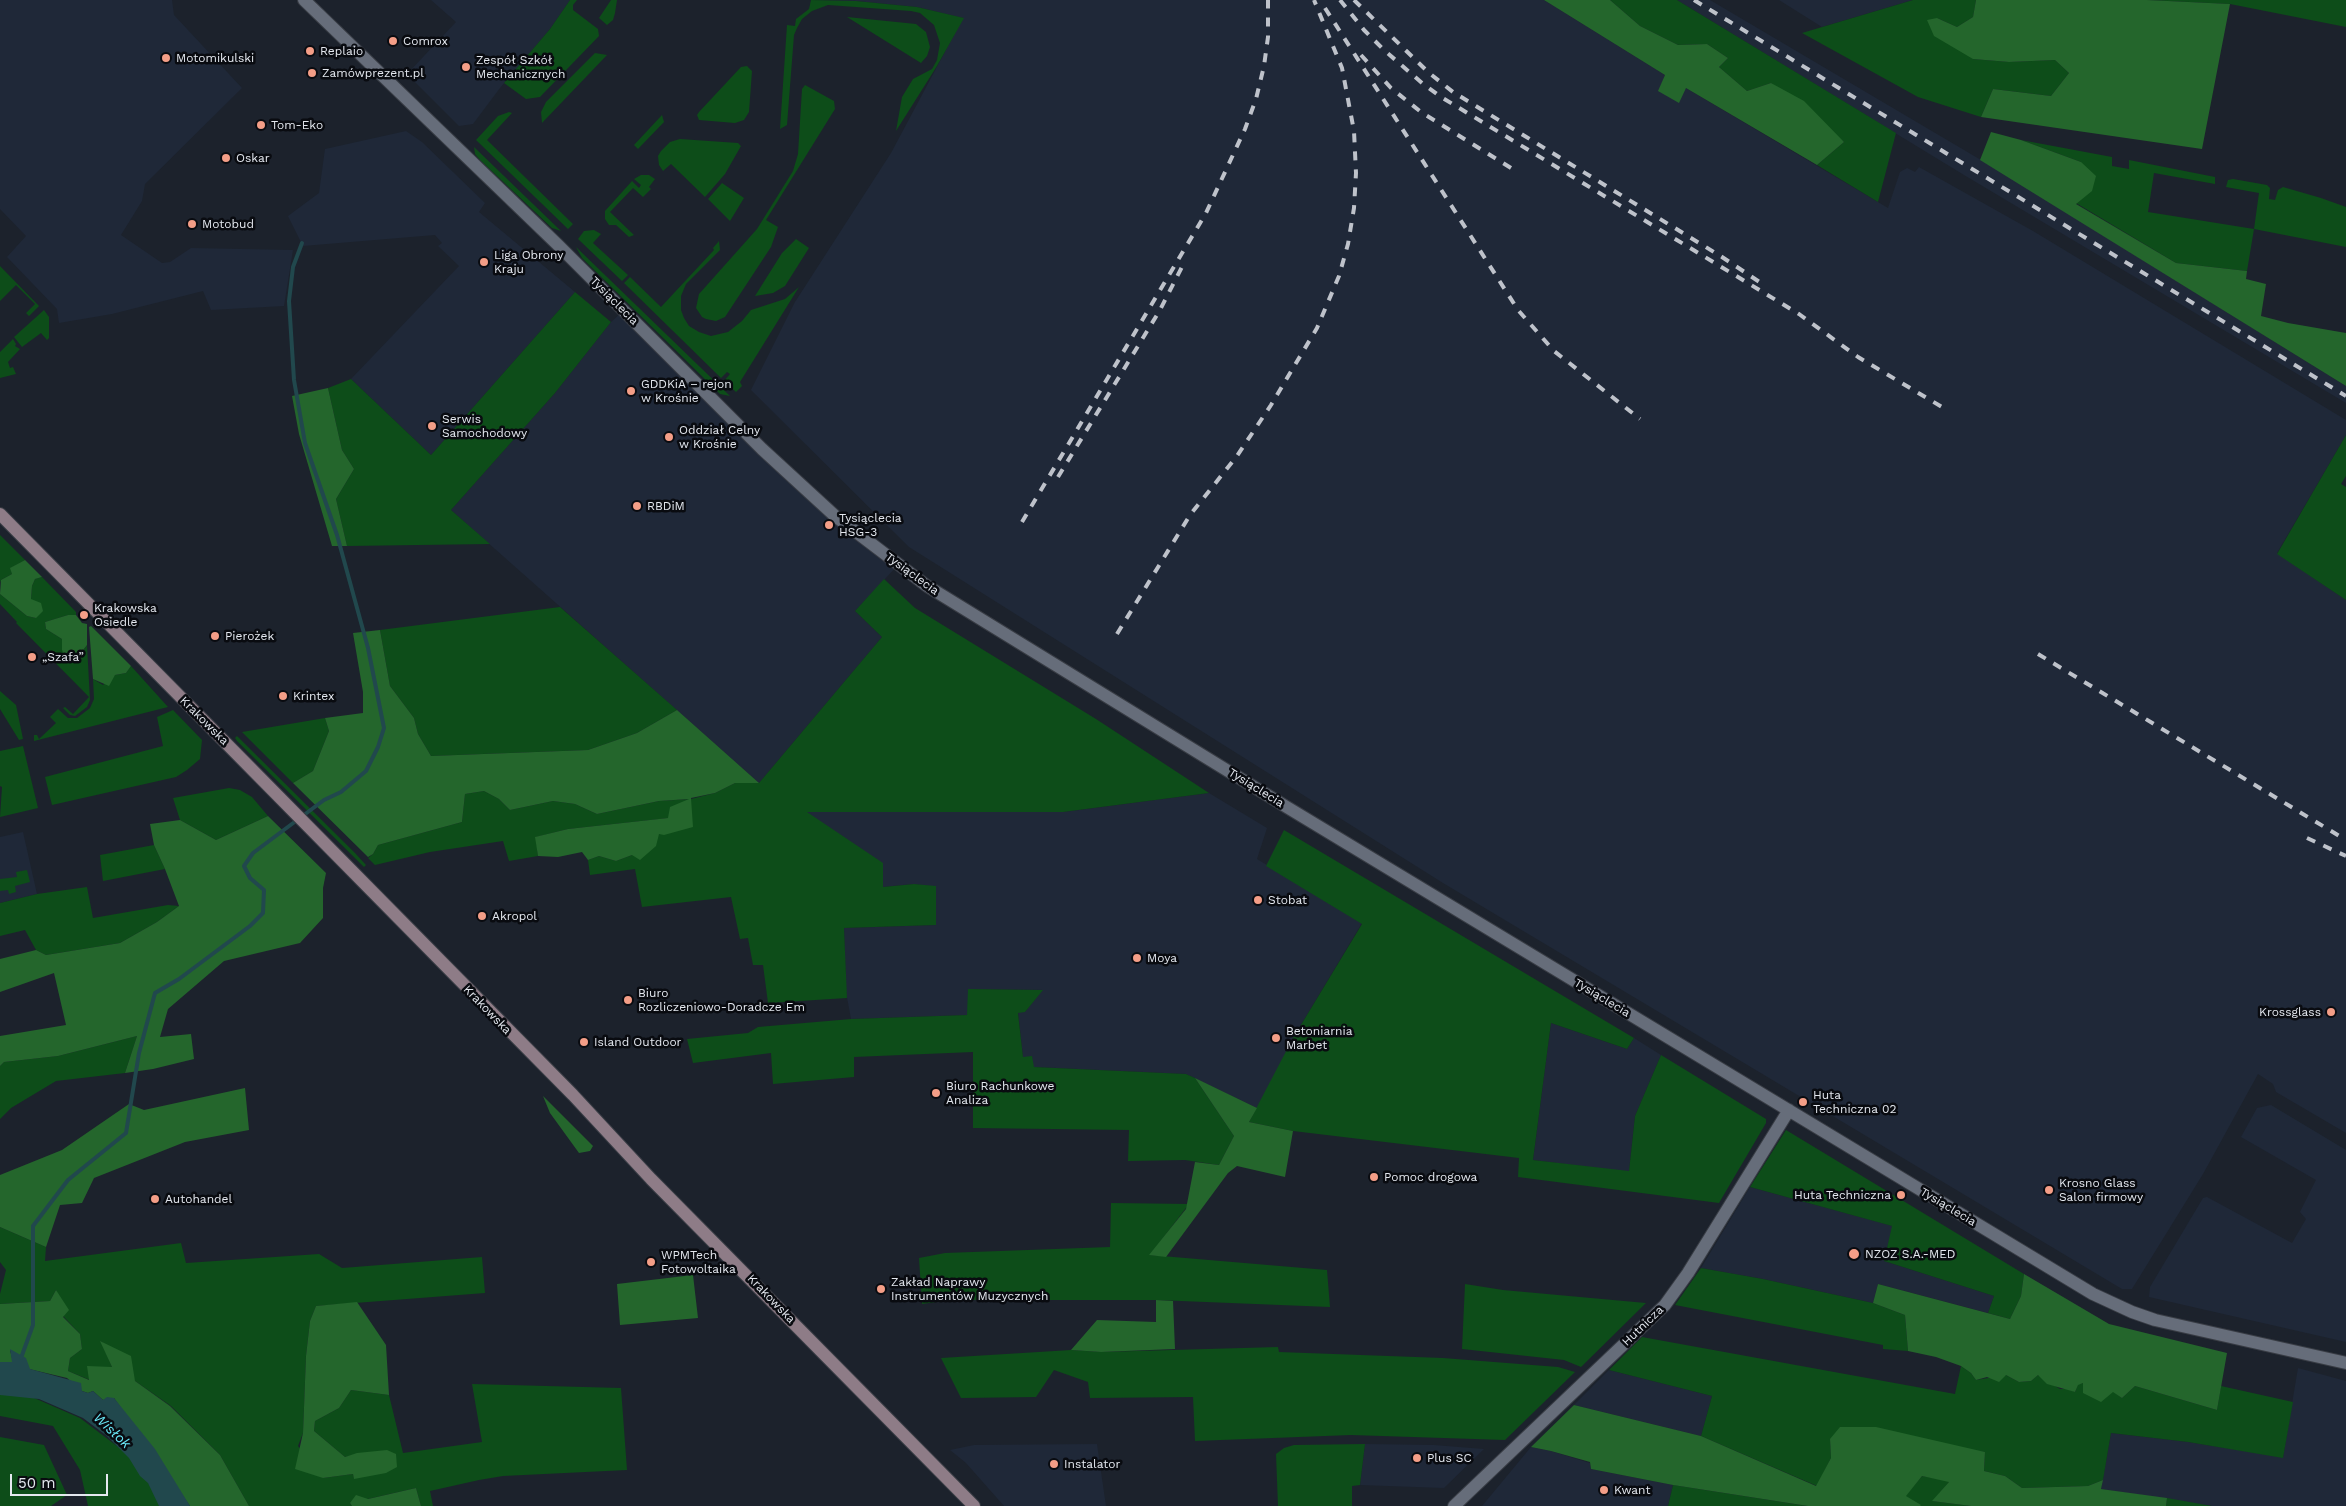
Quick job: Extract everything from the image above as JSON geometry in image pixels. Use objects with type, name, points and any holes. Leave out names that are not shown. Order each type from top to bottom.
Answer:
[{"type":"main road","name":"Krakowska","points":[[0,514],[974,1506]]},
{"type":"street","name":"Tysiąclecia","points":[[304,0],[558,245],[762,448],[835,516],[868,543],[927,586],[1067,674],[2112,1304],[2155,1320],[2346,1363]]},
{"type":"street","name":"Hutnicza","points":[[1454,1506],[1665,1305],[1688,1273],[1789,1110]]},
{"type":"shaded area","points":[[0,0],[172,0],[174,15],[242,88],[145,184],[142,201],[121,235],[162,263],[170,262],[191,248],[293,250],[284,306],[211,310],[203,291],[112,314],[59,323],[57,309],[7,257],[26,236],[0,209]]},
{"type":"shaded area","name":"Zespół Szkół Mechanicznych","points":[[431,0],[570,0],[550,29],[500,88],[473,124],[459,126],[407,74],[456,22]]},
{"type":"shaded area","points":[[808,0],[1544,0],[1665,75],[1659,91],[1686,88],[1888,208],[1900,172],[1907,168],[1915,172],[1919,167],[2033,231],[2346,420],[2346,435],[2277,553],[2346,600],[2346,1133],[2276,1092],[2273,1084],[2258,1074],[2203,1174],[2132,1289],[2122,1289],[1443,883],[909,547],[751,390],[795,302],[891,153],[963,18],[917,7],[856,1]]},
{"type":"shaded area","points":[[1677,0],[1710,0],[2003,173],[2346,386],[2346,403],[1964,175]]},
{"type":"shaded area","points":[[1779,0],[1913,0],[1822,27]]},
{"type":"shaded area","points":[[406,131],[422,142],[485,203],[479,212],[575,292],[431,455],[351,379],[459,266],[438,246],[442,243],[435,235],[303,246],[288,216],[319,193],[325,149]]},
{"type":"shaded area","points":[[622,312],[762,449],[898,565],[855,611],[882,637],[759,783],[451,510],[555,393],[611,322]]},
{"type":"shaded area","points":[[1209,793],[1267,828],[1257,859],[1362,923],[1293,1038],[1259,1109],[1186,1074],[1034,1067],[1023,1057],[1018,1012],[1025,1012],[1042,990],[968,989],[968,1015],[851,1019],[846,992],[844,928],[936,925],[936,887],[914,884],[883,887],[805,812],[1063,812]]},
{"type":"shaded area","points":[[23,832],[37,894],[0,903],[0,837]]},
{"type":"shaded area","points":[[1551,1023],[1627,1049],[1634,1038],[1661,1055],[1635,1116],[1629,1172],[1533,1160]]},
{"type":"shaded area","points":[[2271,1105],[2346,1150],[2346,1342],[2149,1297],[2150,1287],[2203,1198],[2207,1197],[2292,1243],[2306,1219],[2300,1212],[2316,1180],[2241,1137],[2257,1108]]},
{"type":"shaded area","points":[[1750,1187],[1893,1226],[1884,1261],[1994,1296],[1988,1313],[1878,1284],[1873,1303],[1763,1279],[1701,1268]]},
{"type":"shaded area","points":[[2298,1368],[2346,1381],[2346,1506],[2212,1506],[2101,1489],[2111,1433],[2188,1442],[2283,1457]]},
{"type":"shaded area","points":[[1609,1370],[1712,1396],[1701,1436],[1574,1405]]},
{"type":"shaded area","points":[[1097,1444],[1106,1506],[1004,1506],[966,1463],[950,1450],[974,1445]]},
{"type":"shaded area","points":[[1365,1444],[1434,1445],[1484,1449],[1444,1488],[1360,1485]]},
{"type":"shaded area","points":[[1531,1447],[1590,1463],[1591,1469],[1673,1485],[1668,1506],[1482,1506]]},
{"type":"green space","points":[[570,0],[577,0],[573,5],[573,10],[598,29],[599,36],[540,97],[526,99],[504,83],[550,29]]},
{"type":"green space","points":[[611,0],[617,0],[615,13],[613,20],[607,25],[599,18]]},
{"type":"green space","points":[[811,0],[856,1],[917,7],[964,18],[937,66],[896,131],[902,97],[913,79],[932,69],[937,60],[940,43],[934,25],[920,13],[911,11],[828,5],[812,11],[802,19],[794,35],[787,125],[780,129],[787,25],[795,26],[796,19],[809,9]]},
{"type":"green space","points":[[1544,0],[1610,0],[1640,26],[1678,45],[1707,44],[1728,58],[1719,67],[1747,91],[1771,83],[1804,101],[1844,142],[1817,165],[1686,88],[1679,103],[1658,91],[1665,75]]},
{"type":"green space","points":[[1610,0],[1677,0],[1896,133],[1878,202],[1817,165],[1844,142],[1771,83],[1747,91],[1719,67],[1728,58],[1707,44],[1678,45],[1640,26]]},
{"type":"green space","points":[[1913,0],[1976,0],[1973,17],[1957,27],[1937,18],[1973,59],[2009,62],[2055,60],[2069,73],[2051,96],[1993,89],[1981,117],[1918,97],[1802,33]]},
{"type":"green space","points":[[1976,0],[2147,0],[2230,4],[2202,149],[1981,117],[1993,89],[2051,96],[2069,73],[2055,60],[2009,62],[1973,59],[1934,36],[1927,20],[1937,18],[1957,27],[1973,17]]},
{"type":"green space","points":[[2147,0],[2346,0],[2346,27],[2230,4]]},
{"type":"green space","points":[[847,17],[916,24],[926,32],[930,47],[927,56],[921,63]]},
{"type":"green space","points":[[595,53],[607,55],[542,123],[541,112],[546,102]]},
{"type":"green space","points":[[747,66],[752,71],[749,112],[744,120],[735,123],[699,120],[697,115],[699,112],[741,67]]},
{"type":"green space","points":[[805,85],[834,101],[835,109],[766,220],[778,227],[771,247],[725,317],[716,321],[706,319],[702,317],[696,308],[699,294],[757,229],[793,171],[798,154],[802,89]]},
{"type":"green space","points":[[509,112],[512,113],[487,140],[573,224],[568,229],[476,140],[498,116]]},
{"type":"green space","points":[[662,115],[664,122],[638,149],[634,145]]},
{"type":"green space","points":[[1991,132],[2021,140],[2081,162],[2096,176],[2092,191],[2076,204],[2176,263],[2247,271],[2246,279],[2266,284],[2261,316],[2288,323],[2346,333],[2346,386],[1980,160]]},
{"type":"green space","points":[[680,139],[738,143],[741,146],[725,174],[705,197],[671,164],[663,171],[659,165],[658,156],[661,151],[670,142]]},
{"type":"green space","points":[[2021,140],[2112,157],[2112,166],[2129,169],[2129,160],[2215,177],[2215,184],[2154,173],[2148,212],[2254,229],[2247,271],[2176,263],[2076,203],[2081,162]]},
{"type":"green space","points":[[474,147],[561,231],[552,228],[480,160],[475,154]]},
{"type":"green space","points":[[641,175],[649,175],[655,179],[649,187],[651,189],[643,197],[633,188],[610,212],[634,235],[629,237],[616,225],[609,225],[605,219],[605,211],[632,181],[639,188],[641,185],[634,179]]},
{"type":"green space","points":[[2233,179],[2267,185],[2270,188],[2269,199],[2275,200],[2278,190],[2283,187],[2346,207],[2346,247],[2254,229],[2259,193],[2226,187],[2228,180]]},
{"type":"green space","points":[[722,183],[744,198],[730,221],[708,199]]},
{"type":"green space","points":[[594,230],[601,234],[593,243],[628,275],[622,281],[578,239],[584,231]]},
{"type":"green space","points":[[796,239],[809,248],[785,286],[773,293],[755,296],[782,253]]},
{"type":"green space","points":[[719,241],[720,250],[686,284],[681,296],[681,310],[684,318],[689,326],[699,332],[711,336],[728,332],[742,321],[751,310],[785,299],[799,287],[740,382],[742,386],[736,392],[724,381],[730,374],[727,372],[721,378],[624,283],[630,277],[661,307],[714,250],[713,248]]},
{"type":"green space","points":[[576,247],[730,396],[720,394],[582,258]]},
{"type":"green space","points":[[0,266],[39,306],[29,316],[26,313],[35,304],[16,285],[0,301]]},
{"type":"green space","points":[[575,292],[611,322],[555,393],[451,510],[490,544],[347,546],[336,499],[354,469],[342,450],[328,388],[351,379],[431,455]]},
{"type":"green space","points":[[44,310],[49,317],[49,338],[47,340],[41,333],[22,347],[14,337]]},
{"type":"green space","points":[[13,339],[16,344],[15,346],[20,349],[8,362],[10,368],[13,367],[16,374],[0,378],[0,352]]},
{"type":"green space","points":[[328,388],[342,450],[354,469],[336,499],[347,546],[332,546],[299,434],[292,396]]},
{"type":"green space","points":[[2346,435],[2346,476],[2341,484],[2346,487],[2346,600],[2277,554]]},
{"type":"green space","points":[[0,535],[25,560],[11,568],[12,574],[1,580],[0,583]]},
{"type":"green space","points":[[25,560],[42,577],[35,579],[32,586],[31,599],[41,603],[43,611],[36,618],[27,616],[0,594],[1,580],[12,574],[10,568]]},
{"type":"green space","points":[[42,577],[76,612],[76,615],[68,615],[45,622],[46,629],[62,639],[62,650],[79,657],[87,645],[90,700],[87,707],[75,716],[70,715],[63,708],[65,707],[73,714],[89,697],[16,623],[0,604],[0,594],[27,616],[36,618],[31,599],[32,586],[35,579]]},
{"type":"green space","points":[[884,579],[915,608],[1096,719],[1209,793],[1063,812],[807,812],[883,863],[883,887],[914,884],[936,886],[936,925],[844,928],[847,998],[768,1003],[763,965],[753,965],[748,938],[740,939],[731,897],[642,907],[635,869],[590,875],[588,860],[599,856],[616,861],[632,855],[659,834],[669,818],[568,829],[536,837],[538,856],[509,861],[503,841],[430,852],[375,865],[368,858],[373,854],[378,845],[462,822],[465,794],[484,791],[499,799],[510,810],[553,801],[575,804],[597,814],[659,801],[691,799],[715,793],[735,783],[759,783],[882,637],[855,611]]},
{"type":"green space","points":[[560,607],[677,710],[637,733],[588,750],[431,756],[418,734],[414,718],[390,686],[380,630]]},
{"type":"green space","points":[[68,615],[76,615],[82,623],[87,624],[87,645],[74,662],[65,659],[62,650],[62,639],[46,629],[45,622]]},
{"type":"green space","points":[[91,626],[131,666],[126,673],[115,675],[109,686],[93,679],[89,627]]},
{"type":"green space","points":[[380,630],[390,686],[414,718],[418,734],[431,756],[588,750],[637,733],[677,710],[759,783],[735,783],[715,793],[691,798],[693,827],[664,835],[659,834],[656,846],[640,860],[632,855],[616,861],[599,856],[588,860],[582,852],[558,857],[538,856],[535,837],[568,829],[668,818],[670,807],[689,799],[659,801],[597,814],[575,804],[553,801],[510,810],[499,799],[484,791],[465,794],[462,822],[378,845],[373,854],[368,857],[293,783],[313,771],[329,731],[325,718],[363,713],[363,692],[353,633]]},
{"type":"green space","points":[[131,666],[168,707],[34,741],[34,735],[37,735],[39,739],[56,723],[50,717],[58,709],[68,718],[77,718],[90,708],[94,699],[93,679],[103,685],[115,675],[126,673]]},
{"type":"green space","points":[[0,691],[16,705],[23,739],[19,740],[0,709]]},
{"type":"green space","points":[[173,710],[202,740],[200,759],[187,770],[176,777],[52,805],[45,777],[163,746],[157,717]]},
{"type":"green space","points":[[325,718],[329,731],[313,771],[293,783],[242,732]]},
{"type":"green space","points":[[237,736],[355,853],[366,865],[364,867],[237,741],[235,738]]},
{"type":"green space","points":[[23,746],[38,808],[0,817],[2,787],[0,786],[0,751]]},
{"type":"green space","points":[[229,788],[240,790],[252,797],[268,816],[216,840],[180,820],[173,798]]},
{"type":"green space","points":[[268,816],[326,873],[323,888],[323,918],[300,943],[224,961],[168,1009],[160,1037],[191,1034],[194,1059],[153,1069],[125,1073],[137,1036],[58,1056],[4,1062],[0,1066],[0,1036],[66,1025],[54,973],[0,992],[0,959],[36,950],[46,955],[120,943],[157,922],[179,906],[154,845],[150,824],[180,820],[216,840]]},
{"type":"green space","points":[[1284,830],[1634,1038],[1627,1049],[1551,1023],[1533,1160],[1629,1171],[1635,1116],[1661,1055],[1766,1119],[1766,1123],[1719,1203],[1518,1177],[1519,1158],[1293,1131],[1249,1122],[1293,1038],[1362,924],[1266,866]]},
{"type":"green space","points":[[154,845],[165,869],[103,881],[100,855]]},
{"type":"green space","points":[[27,870],[30,882],[15,886],[16,892],[9,894],[8,890],[0,891],[0,879],[17,877],[16,872]]},
{"type":"green space","points":[[87,887],[93,918],[168,905],[179,906],[157,922],[120,943],[46,955],[36,950],[25,930],[0,936],[0,903],[37,894]]},
{"type":"green space","points":[[968,989],[1043,990],[1025,1012],[1018,1013],[1023,1057],[1032,1056],[1034,1067],[1186,1074],[1195,1078],[1234,1136],[1219,1165],[1185,1160],[1128,1161],[1129,1130],[973,1128],[973,1052],[854,1057],[854,1077],[773,1084],[771,1053],[693,1063],[687,1039],[748,1033],[758,1027],[851,1019],[967,1015]]},
{"type":"green space","points":[[137,1036],[125,1073],[56,1081],[11,1108],[0,1119],[0,1066],[4,1062],[58,1056]]},
{"type":"green space","points":[[1195,1078],[1257,1108],[1249,1122],[1293,1131],[1285,1177],[1237,1166],[1228,1173],[1166,1257],[1149,1255],[1186,1209],[1195,1162],[1219,1165],[1234,1136]]},
{"type":"green space","points":[[245,1088],[249,1130],[185,1142],[94,1178],[82,1203],[60,1205],[46,1247],[0,1227],[0,1175],[62,1150],[129,1104],[144,1110]]},
{"type":"green space","points":[[543,1096],[593,1146],[590,1151],[579,1153],[550,1113]]},
{"type":"green space","points":[[1786,1130],[2024,1274],[2021,1296],[2010,1319],[1988,1313],[1994,1296],[1884,1261],[1892,1226],[1750,1187]]},
{"type":"green space","points":[[1111,1203],[1189,1204],[1150,1255],[1327,1270],[1330,1307],[1156,1300],[950,1300],[922,1304],[919,1258],[945,1253],[1110,1247]]},
{"type":"green space","points":[[0,1227],[46,1247],[45,1261],[181,1243],[186,1263],[319,1254],[342,1268],[482,1257],[485,1293],[316,1306],[310,1321],[306,1356],[303,1433],[298,1446],[323,1478],[353,1474],[354,1478],[357,1454],[345,1457],[314,1431],[315,1421],[339,1408],[351,1390],[389,1395],[403,1453],[482,1442],[472,1384],[621,1388],[627,1470],[503,1476],[479,1480],[430,1491],[433,1506],[421,1506],[416,1488],[350,1503],[352,1506],[249,1506],[220,1455],[171,1406],[135,1381],[101,1341],[112,1367],[90,1380],[68,1371],[70,1358],[82,1349],[80,1334],[63,1316],[56,1290],[50,1301],[0,1304],[0,1294],[6,1270],[0,1262]]},
{"type":"green space","points":[[1701,1268],[1763,1279],[1873,1303],[1905,1315],[1908,1351],[1883,1349],[1883,1345],[1675,1305]]},
{"type":"green space","points":[[2024,1274],[2109,1324],[2227,1353],[2217,1410],[2135,1386],[2122,1398],[2113,1392],[2101,1402],[2083,1393],[2083,1383],[2078,1385],[2075,1392],[2047,1384],[2038,1375],[2031,1381],[2019,1382],[2006,1375],[1999,1382],[1987,1377],[1976,1380],[1971,1373],[1961,1366],[1936,1357],[1908,1351],[1905,1315],[1873,1303],[1878,1284],[2010,1319],[2021,1296]]},
{"type":"green space","points":[[693,1275],[698,1318],[620,1325],[617,1284]]},
{"type":"green space","points":[[1465,1284],[1503,1290],[1646,1303],[1581,1367],[1564,1360],[1462,1349]]},
{"type":"green space","points":[[56,1290],[69,1310],[63,1317],[80,1334],[82,1349],[70,1358],[68,1371],[89,1380],[87,1366],[112,1367],[100,1341],[131,1356],[135,1381],[170,1406],[220,1455],[249,1506],[190,1506],[114,1398],[103,1400],[93,1391],[88,1393],[82,1391],[67,1378],[29,1369],[10,1350],[13,1362],[0,1362],[0,1304],[50,1301]]},
{"type":"green space","points":[[1156,1300],[1173,1301],[1175,1349],[1101,1352],[1071,1350],[1097,1320],[1156,1322]]},
{"type":"green space","points":[[357,1302],[386,1345],[389,1395],[351,1390],[339,1408],[315,1421],[314,1431],[345,1457],[357,1453],[387,1450],[396,1454],[397,1467],[386,1473],[354,1479],[353,1474],[323,1478],[295,1469],[303,1433],[306,1356],[310,1321],[316,1306]]},
{"type":"green space","points":[[1642,1337],[1955,1394],[1961,1366],[1971,1373],[1976,1380],[2006,1375],[2019,1382],[2031,1381],[2038,1375],[2060,1389],[2068,1389],[2075,1392],[2078,1384],[2083,1383],[2113,1391],[2122,1398],[2135,1386],[2217,1410],[2221,1386],[2293,1402],[2283,1458],[2188,1442],[2111,1433],[2103,1480],[2088,1486],[2022,1488],[2005,1476],[1984,1471],[1985,1452],[1830,1439],[1831,1458],[1817,1486],[1701,1436],[1712,1396],[1609,1370]]},
{"type":"green space","points":[[1278,1347],[1279,1352],[1443,1358],[1558,1367],[1575,1372],[1505,1440],[1351,1435],[1195,1441],[1193,1397],[1090,1398],[1088,1382],[1054,1370],[1036,1397],[961,1398],[941,1358],[1071,1350],[1101,1352]]},
{"type":"green space","points":[[16,1390],[80,1418],[138,1462],[160,1506],[88,1506],[80,1470],[53,1426],[0,1416],[0,1394]]},
{"type":"green space","points":[[1574,1405],[1701,1436],[1816,1486],[1831,1458],[1830,1439],[1840,1427],[1876,1427],[1985,1452],[1984,1471],[2005,1476],[2022,1488],[2088,1486],[2103,1480],[2101,1489],[2167,1498],[2166,1506],[1971,1506],[1932,1501],[1949,1482],[1922,1476],[1906,1496],[1920,1506],[1808,1506],[1673,1485],[1591,1469],[1590,1462],[1531,1447]]},
{"type":"green space","points":[[0,1437],[44,1445],[67,1495],[51,1506],[0,1506]]},
{"type":"green space","points":[[1365,1444],[1360,1485],[1352,1486],[1352,1506],[1278,1506],[1276,1454],[1284,1448],[1294,1445]]},
{"type":"green space","points":[[1922,1476],[1950,1481],[1933,1501],[1971,1506],[1920,1506],[1905,1496]]},
{"type":"green space","points":[[1673,1485],[1808,1506],[1668,1506]]},
{"type":"green space","points":[[416,1488],[421,1506],[352,1506],[350,1503],[356,1495],[368,1499]]},
{"type":"green space","points":[[2167,1498],[2212,1506],[2166,1506]]},
{"type":"water","name":"Wisłok","points":[[10,1349],[26,1358],[30,1369],[81,1383],[82,1391],[88,1393],[93,1391],[103,1400],[107,1397],[114,1398],[155,1449],[190,1506],[159,1506],[148,1483],[140,1476],[129,1458],[107,1436],[83,1418],[39,1399],[0,1395],[0,1362],[12,1362]]},
{"type":"waterway","points":[[21,1358],[33,1325],[33,1226],[68,1180],[126,1133],[139,1053],[155,993],[179,979],[250,926],[263,913],[264,890],[250,878],[244,866],[253,853],[324,800],[341,792],[366,771],[378,747],[384,728],[368,648],[337,535],[305,443],[294,380],[289,301],[293,267],[302,243]]},
{"type":"railway","points":[[1022,522],[1206,213],[1245,129],[1256,99],[1264,66],[1268,37],[1268,0]]},
{"type":"railway","points":[[1117,634],[1190,515],[1237,456],[1271,405],[1317,328],[1339,276],[1348,244],[1354,208],[1356,173],[1354,131],[1342,68],[1314,0]]},
{"type":"railway","points":[[1340,0],[1364,30],[1384,50],[1441,97],[1799,314],[1858,357],[1942,407]]},
{"type":"railway","points":[[1354,0],[1428,72],[1453,92],[1722,257],[1761,283]]},
{"type":"railway","points":[[1694,0],[2346,396]]},
{"type":"railway","points":[[1325,8],[1518,310],[1554,351],[1640,419]]},
{"type":"railway","points":[[1361,55],[1391,88],[1421,112],[1511,168]]},
{"type":"railway","points":[[1058,477],[1160,310],[1185,261]]},
{"type":"railway","points":[[2038,654],[2346,840]]},
{"type":"railway","points":[[2307,838],[2346,856]]},
{"type":"place","name":"Comrox","points":[[393,41]]},
{"type":"place","name":"Replaio","points":[[310,51]]},
{"type":"place","name":"Motomikulski","points":[[166,58]]},
{"type":"place","name":"Zespół Szkół Mechanicznych","points":[[466,67]]},
{"type":"place","name":"Zamówprezent.pl","points":[[312,73]]},
{"type":"place","name":"Tom-Eko","points":[[261,125]]},
{"type":"place","name":"Oskar","points":[[226,158]]},
{"type":"place","name":"Motobud","points":[[192,224]]},
{"type":"place","name":"Liga Obrony Kraju","points":[[484,262]]},
{"type":"place","name":"GDDKiA – rejon w Krośnie","points":[[631,391]]},
{"type":"place","name":"Serwis Samochodowy","points":[[432,426]]},
{"type":"place","name":"Oddział Celny w Krośnie","points":[[669,437]]},
{"type":"place","name":"RBDiM","points":[[637,506]]},
{"type":"place","name":"Tysiąclecia HSG-3","points":[[829,525]]},
{"type":"place","name":"Krakowska Osiedle","points":[[84,615]]},
{"type":"place","name":"Pierożek","points":[[215,636]]},
{"type":"place","name":"„Szafa”","points":[[32,657]]},
{"type":"place","name":"Krintex","points":[[283,696]]},
{"type":"place","name":"Stobat","points":[[1258,900]]},
{"type":"place","name":"Akropol","points":[[482,916]]},
{"type":"place","name":"Moya","points":[[1137,958]]},
{"type":"place","name":"Biuro Rozliczeniowo-Doradcze Em","points":[[628,1000]]},
{"type":"place","name":"Krossglass","points":[[2331,1012]]},
{"type":"place","name":"Betoniarnia Marbet","points":[[1276,1038]]},
{"type":"place","name":"Island Outdoor","points":[[584,1042]]},
{"type":"place","name":"Biuro Rachunkowe Analiza","points":[[936,1093]]},
{"type":"place","name":"Huta Techniczna 02","points":[[1803,1102]]},
{"type":"place","name":"Pomoc drogowa","points":[[1374,1177]]},
{"type":"place","name":"Krosno Glass Salon firmowy","points":[[2049,1190]]},
{"type":"place","name":"Huta Techniczna","points":[[1901,1195]]},
{"type":"place","name":"Autohandel","points":[[155,1199]]},
{"type":"place","name":"NZOZ S.A.-MED","points":[[1854,1254]]},
{"type":"place","name":"WPMTech Fotowoltaika","points":[[651,1262]]},
{"type":"place","name":"Zakład Naprawy Instrumentów Muzycznych","points":[[881,1289]]},
{"type":"place","name":"Plus SC","points":[[1417,1458]]},
{"type":"place","name":"Instalator","points":[[1054,1464]]},
{"type":"place","name":"Kwant","points":[[1604,1490]]}]
